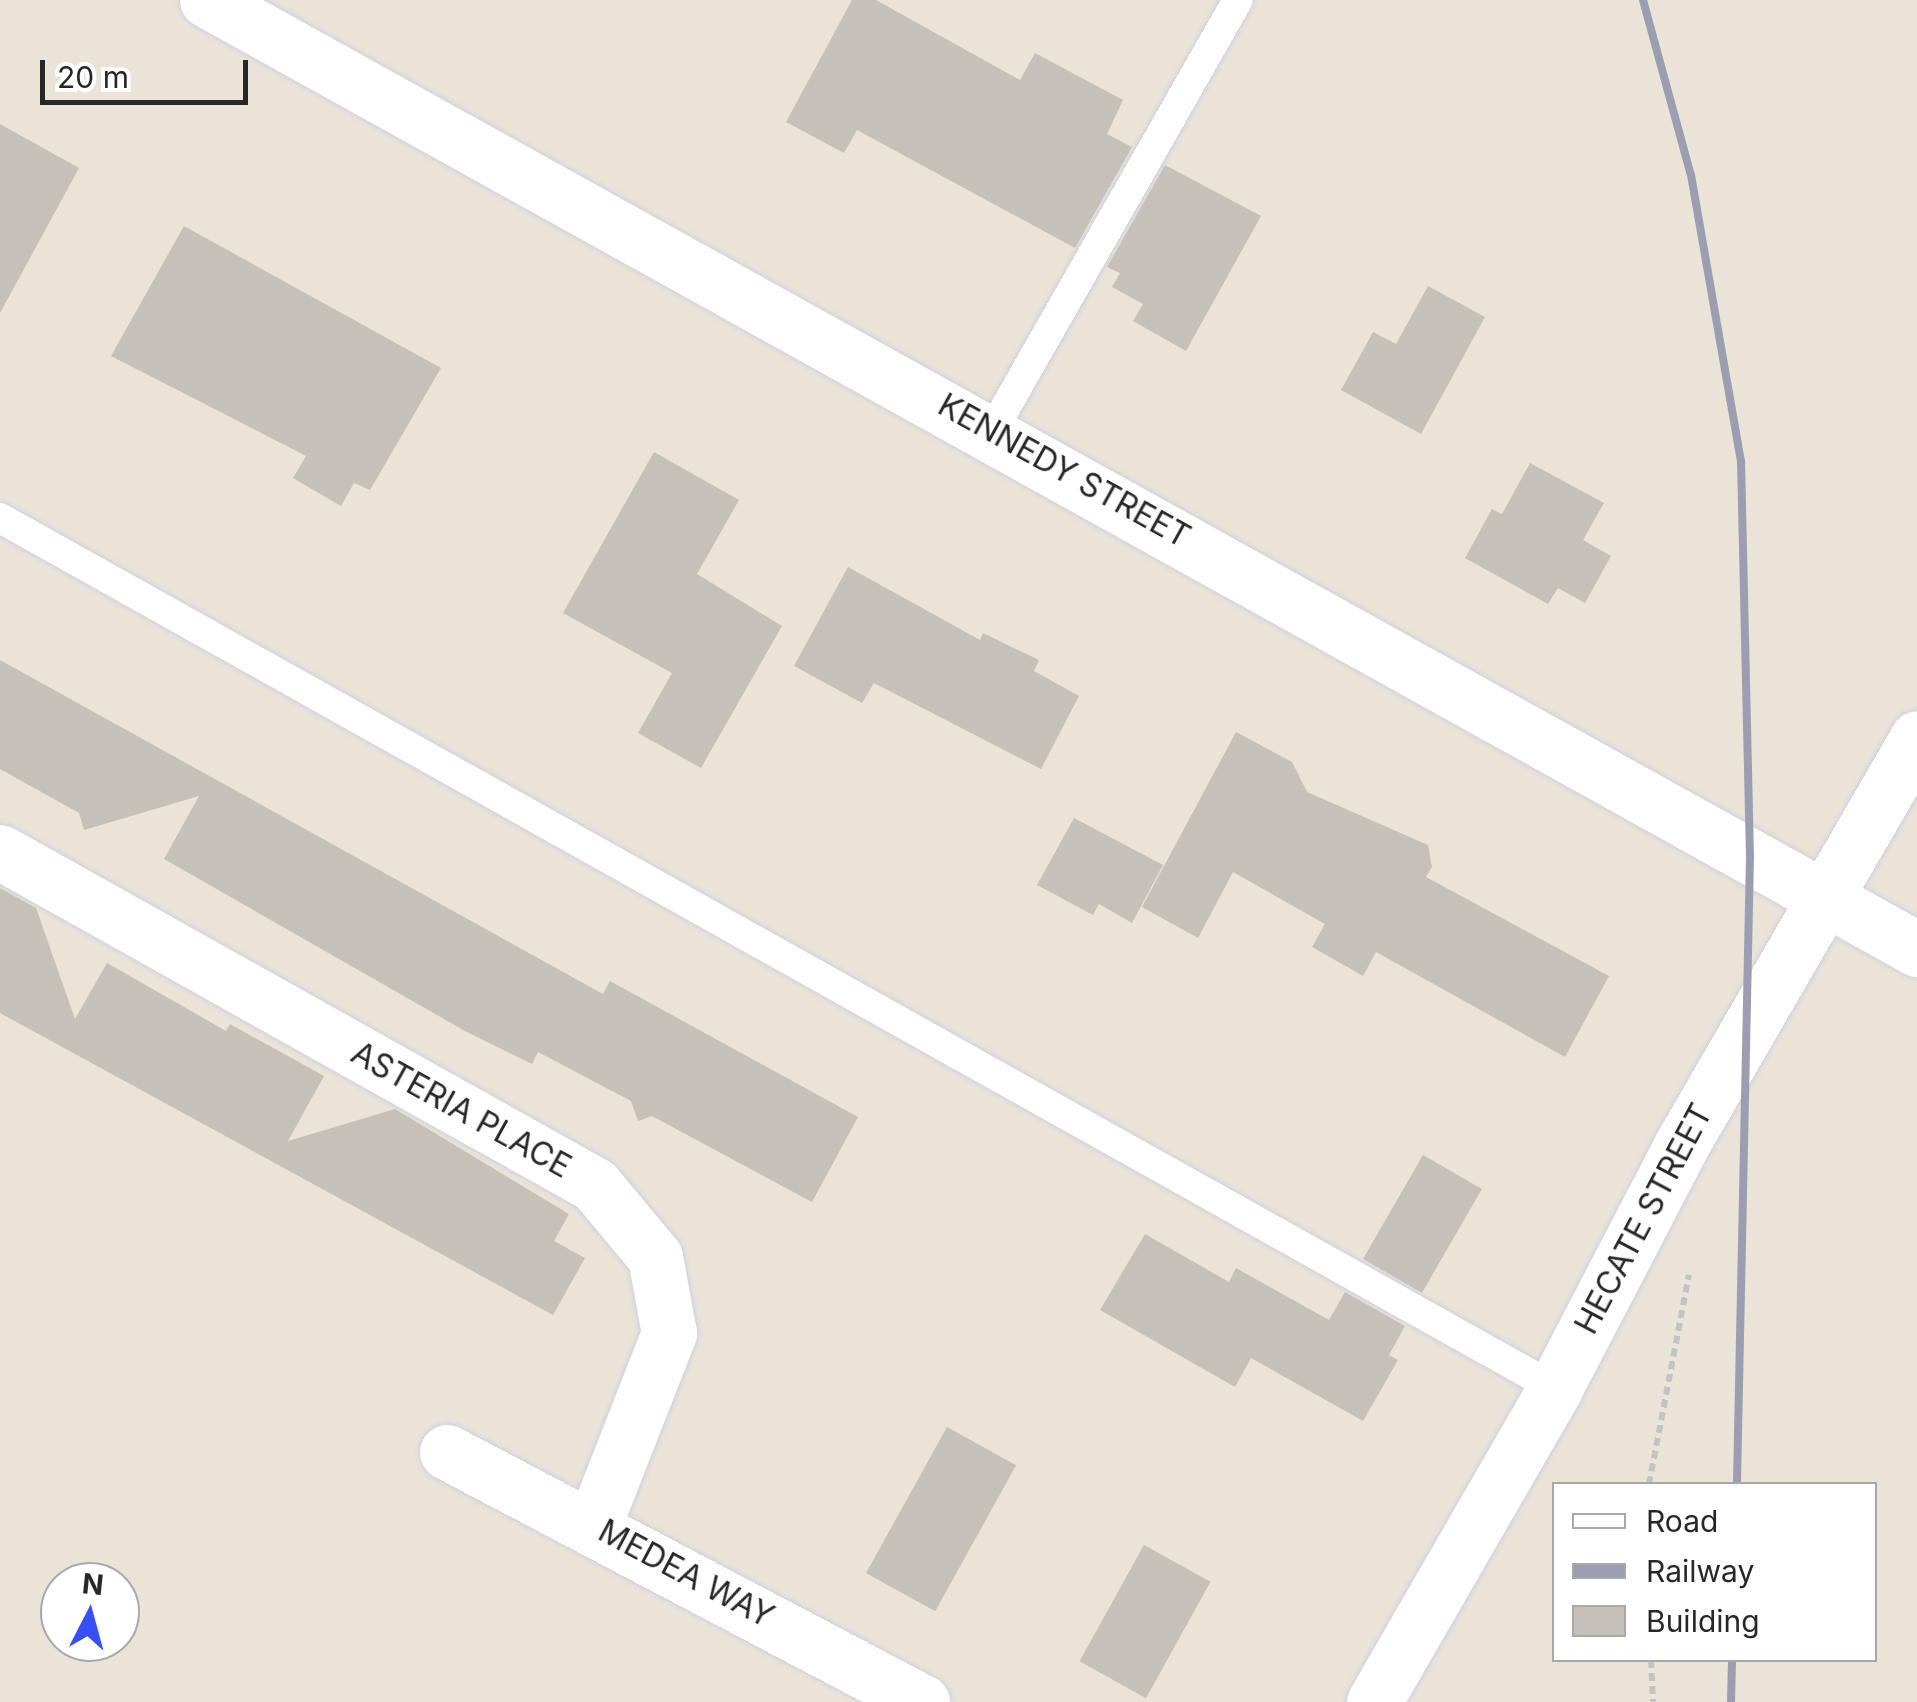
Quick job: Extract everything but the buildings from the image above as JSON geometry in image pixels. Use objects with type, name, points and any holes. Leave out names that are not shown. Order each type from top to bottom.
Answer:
[{"type":"street","name":"KENNEDY STREET","points":[[208,0],[992,430],[1917,949]]},
{"type":"street","name":"HECATE STREET","points":[[1374,1702],[1555,1388],[1682,1144],[1917,738]]},
{"type":"street","name":"ASTERIA PLACE","points":[[0,852],[594,1185],[654,1257],[669,1333],[594,1524]]},
{"type":"street","name":"MEDEA WAY","points":[[447,1452],[594,1524],[922,1702]]},
{"type":"lane","points":[[992,430],[1238,0]]},
{"type":"lane","points":[[0,518],[1555,1388]]},
{"type":"path","points":[[1649,1482],[1690,1269]]},
{"type":"path","points":[[1651,1662],[1653,1702]]},
{"type":"railway","points":[[1643,0],[1691,175],[1741,461],[1750,857],[1737,1482]]},
{"type":"railway","points":[[1731,1702],[1732,1662]]}]
